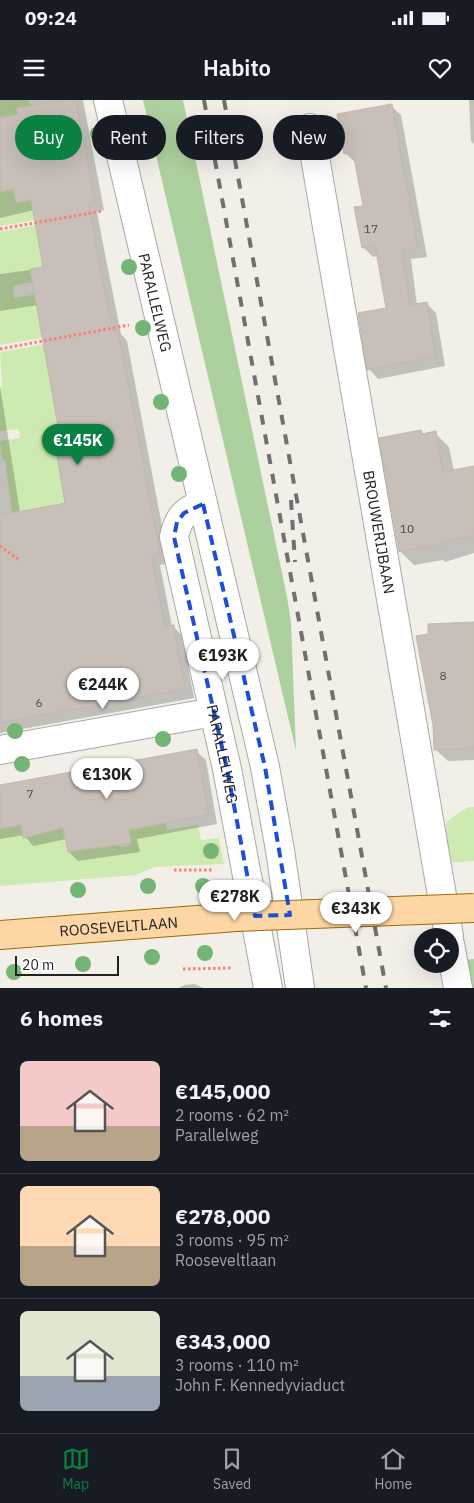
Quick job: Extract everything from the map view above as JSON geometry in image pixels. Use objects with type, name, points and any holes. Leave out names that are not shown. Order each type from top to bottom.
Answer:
[{"type":"main road","name":"ROOSEVELTLAAN","points":[[0,935],[236,916],[474,908]]},
{"type":"street","name":"PARALLELWEG","points":[[108,100],[265,767],[280,850],[300,988]]},
{"type":"street","name":"BROUWERIJBAAN","points":[[316,160],[448,928]]},
{"type":"street","name":"PARALLELWEG","points":[[203,504],[184,513],[177,522],[174,537],[214,712],[266,977]]},
{"type":"street","points":[[0,750],[214,712]]},
{"type":"street","points":[[455,973],[458,988]]},
{"type":"path","points":[[0,229],[132,206]]},
{"type":"path","points":[[0,349],[159,320]]},
{"type":"path","points":[[0,546],[18,559]]},
{"type":"path","points":[[174,870],[246,869]]},
{"type":"path","points":[[183,969],[266,977]]},
{"type":"highlighted area","points":[[203,504],[265,767],[290,915],[255,916],[227,769],[174,537],[177,522],[184,513]]},
{"type":"green space","points":[[0,100],[29,100],[31,106],[17,108],[18,114],[0,118]]},
{"type":"green space","points":[[143,100],[183,100],[186,115],[176,115],[176,160],[196,160],[287,597],[291,622],[296,751],[157,160],[166,160],[166,115],[147,115]]},
{"type":"green space","points":[[13,189],[16,203],[47,197],[36,220],[0,226],[0,192]]},
{"type":"green space","points":[[36,225],[49,266],[31,269],[33,282],[13,286],[14,298],[64,290],[40,324],[42,338],[0,345],[0,232]]},
{"type":"green space","points":[[73,339],[65,424],[56,426],[57,434],[102,496],[12,512],[5,460],[2,459],[0,441],[20,438],[19,429],[0,431],[0,388],[2,387],[0,352]]},
{"type":"green space","points":[[13,782],[23,837],[62,822],[68,852],[85,848],[95,843],[115,822],[120,847],[131,845],[125,808],[166,823],[167,830],[198,825],[201,840],[219,838],[224,864],[155,867],[135,875],[0,886],[0,829],[8,784]]},
{"type":"green space","points":[[468,807],[474,807],[474,861],[445,863],[442,843],[447,821]]},
{"type":"green space","points":[[474,959],[474,988],[463,988],[459,960]]},
{"type":"building","points":[[76,100],[79,115],[15,115],[15,160],[82,160],[82,132],[95,201],[89,203],[96,244],[113,331],[118,330],[160,554],[152,556],[165,627],[174,625],[185,689],[0,723],[0,515],[65,503],[52,427],[58,426],[30,269],[43,267],[31,200],[16,203],[13,189],[0,192],[0,118],[18,114],[16,108]]},
{"type":"building","points":[[392,104],[418,247],[402,250],[410,305],[427,302],[436,357],[367,370],[358,313],[386,308],[375,245],[362,248],[354,207],[363,206],[353,152],[345,154],[345,115],[337,114]]},
{"type":"building","points":[[421,430],[422,434],[436,431],[443,472],[474,466],[474,536],[452,540],[430,549],[429,546],[399,552],[379,438]]},
{"type":"building","points":[[474,622],[474,748],[434,750],[433,725],[416,636],[428,634],[428,624]]},
{"type":"building","points":[[197,749],[209,815],[129,830],[131,843],[68,852],[63,828],[23,838],[21,825],[0,829],[0,785]]},
{"type":"railway","points":[[204,100],[366,988]]},
{"type":"railway","points":[[224,100],[386,988]]},
{"type":"railway","points":[[291,500],[295,562]]}]
